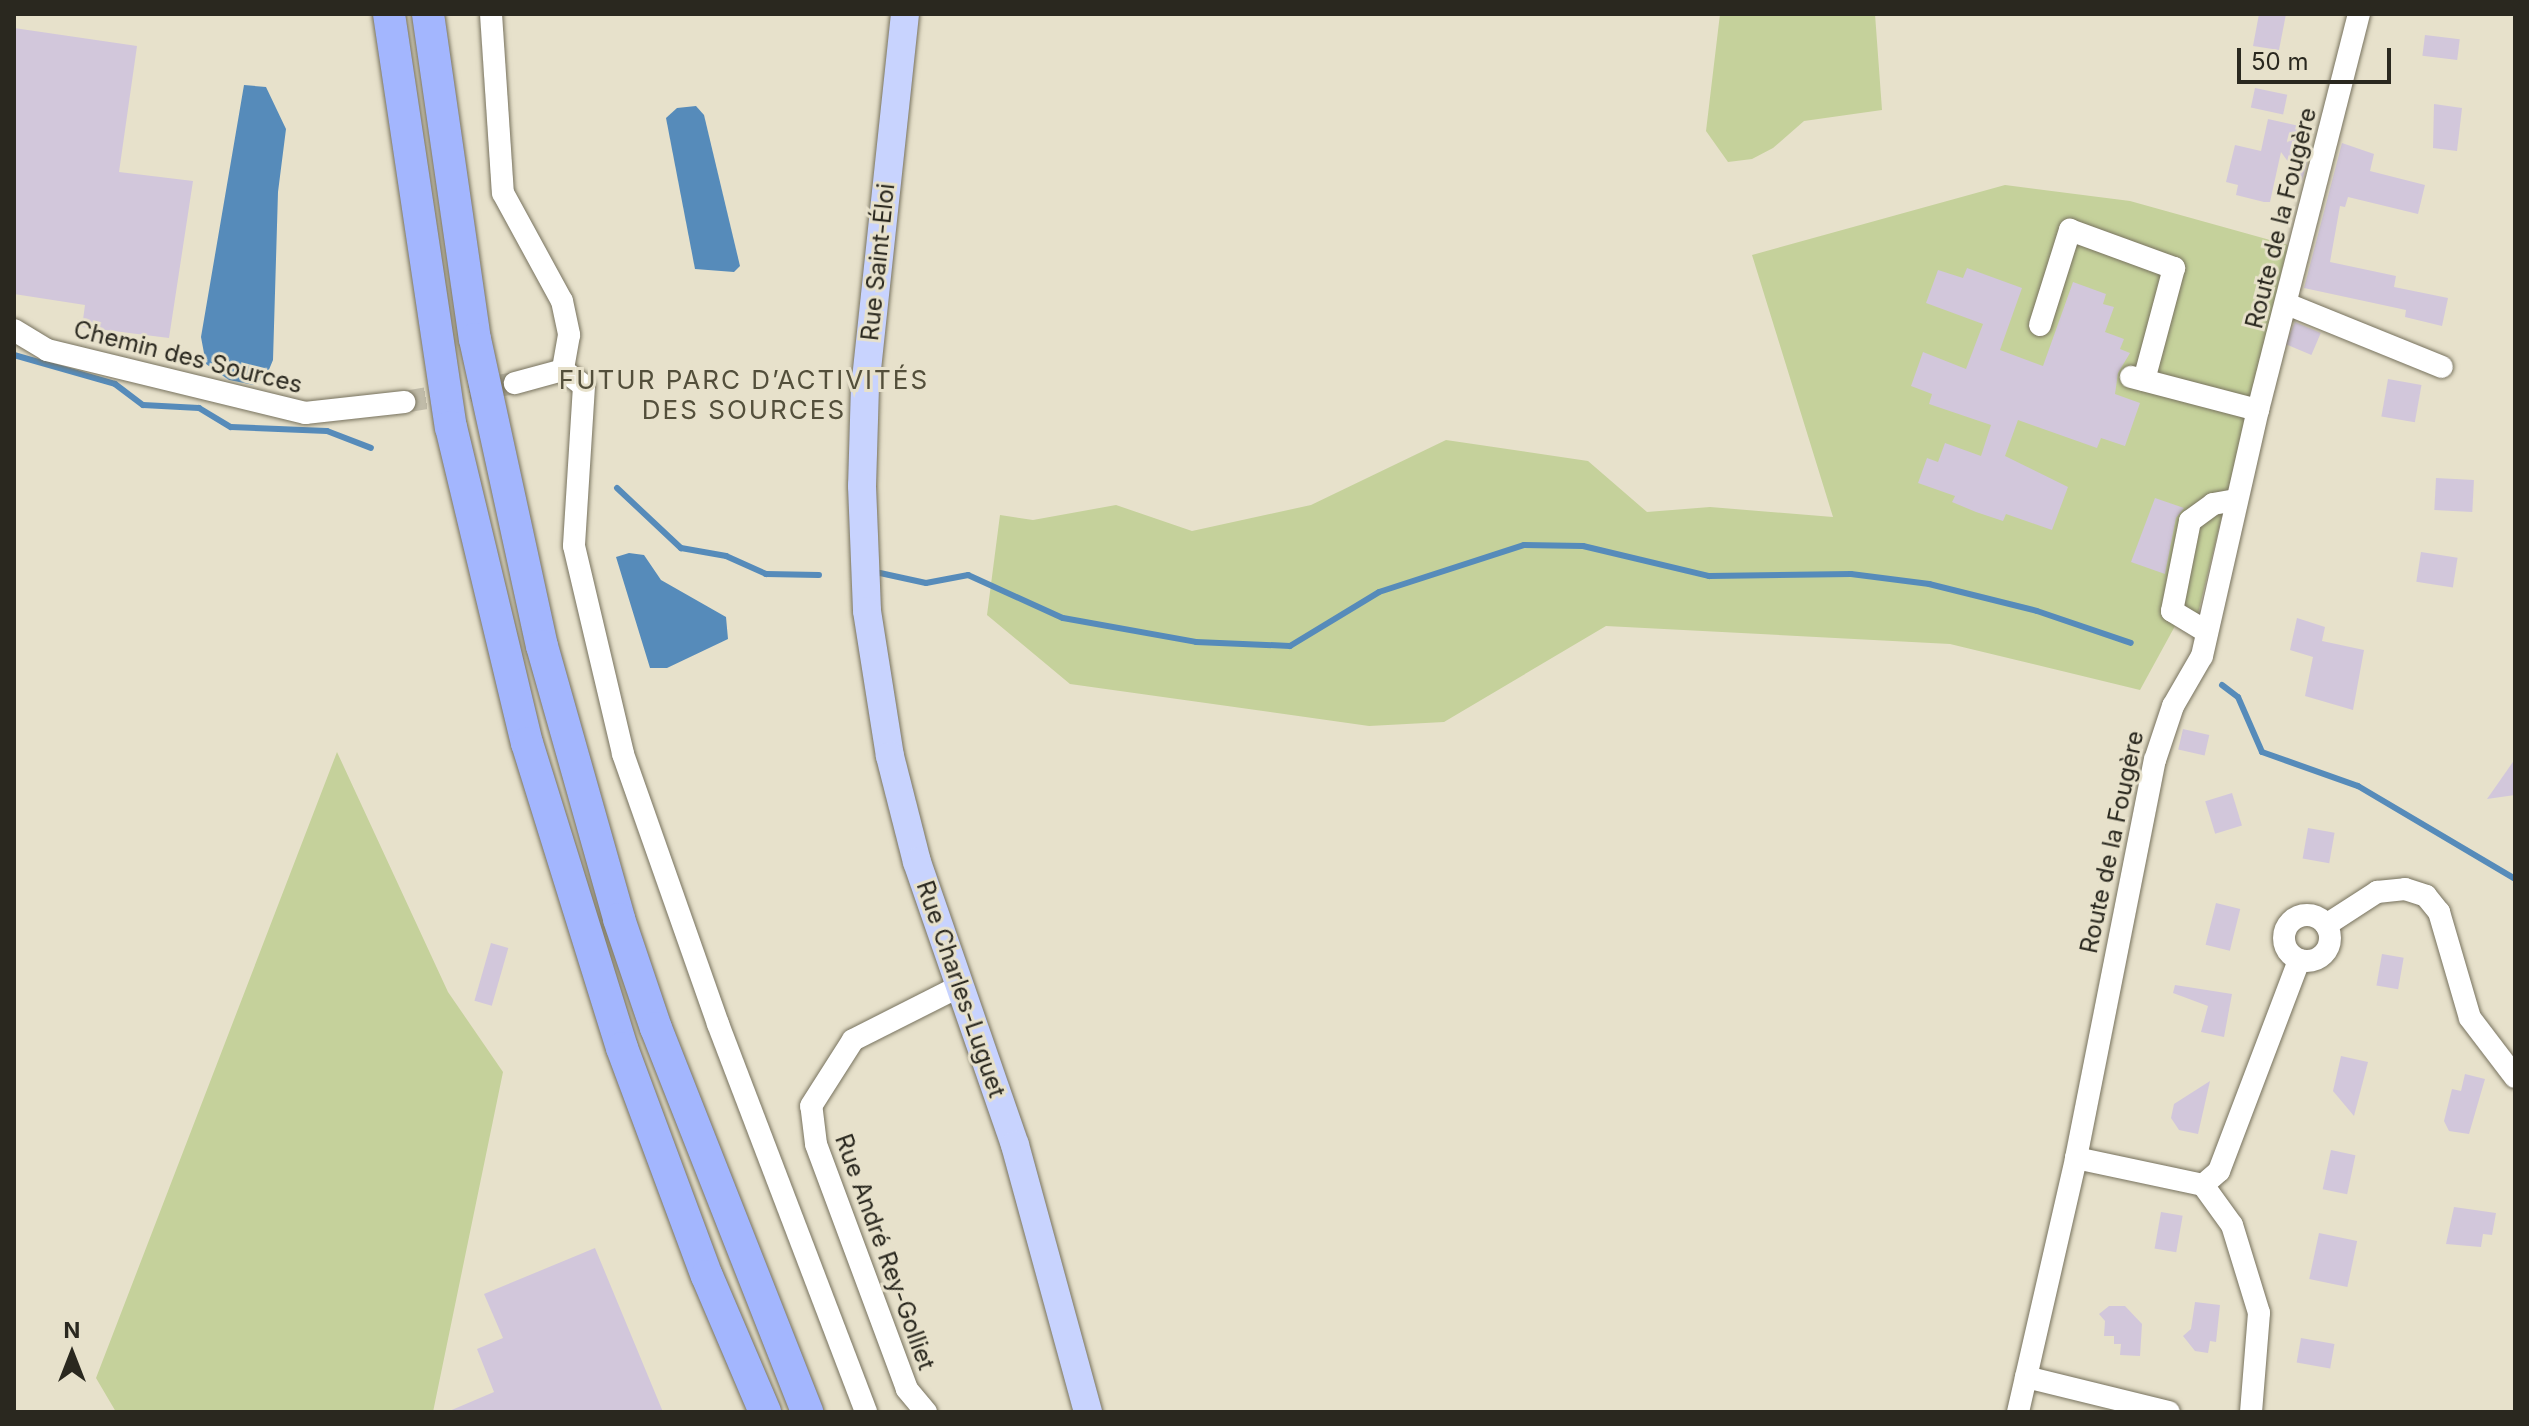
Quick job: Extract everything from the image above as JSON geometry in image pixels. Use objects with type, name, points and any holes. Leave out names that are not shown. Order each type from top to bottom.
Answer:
[{"type":"highway","points":[[377,14],[405,141]]},
{"type":"highway","points":[[389,14],[405,141],[451,427],[527,743],[622,1048],[707,1276],[765,1412]]},
{"type":"highway","points":[[428,14],[451,196],[485,394],[550,676],[652,1015],[807,1412]]},
{"type":"main road","name":"Rue Saint-Éloi","points":[[863,560],[865,386],[905,14]]},
{"type":"main road","name":"Rue Charles-Luguet","points":[[863,560],[890,756],[958,987],[1015,1145],[1088,1412]]},
{"type":"street","points":[[491,14],[503,193],[562,301],[569,335],[563,370]]},
{"type":"street","name":"Route de la Fougère","points":[[2018,1412],[2076,1158],[2160,739],[2202,656],[2258,410],[2359,14]]},
{"type":"street","points":[[2040,325],[2070,230],[2174,268],[2136,378],[2258,410]]},
{"type":"street","points":[[2287,304],[2442,367]]},
{"type":"street","name":"Chemin des Sources","points":[[14,330],[47,350],[305,413],[404,402]]},
{"type":"street","points":[[515,383],[563,370]]},
{"type":"street","points":[[563,370],[584,386],[574,546],[623,754],[718,1024],[866,1412]]},
{"type":"street","points":[[2207,632],[2172,611],[2190,521],[2213,504],[2236,500]]},
{"type":"street","points":[[2326,925],[2377,892],[2405,889],[2426,896],[2439,912],[2470,1018],[2515,1077]]},
{"type":"street","points":[[2313,916],[2326,925],[2330,938],[2326,952],[2314,961],[2299,960],[2284,943],[2291,921],[2313,916]]},
{"type":"street","points":[[2203,1185],[2219,1171],[2299,960]]},
{"type":"street","name":"Rue André Rey-Golliet","points":[[926,1412],[907,1389],[816,1144],[811,1106],[853,1040],[958,987]]},
{"type":"street","points":[[2076,1158],[2203,1185],[2232,1225],[2259,1313],[2251,1412]]},
{"type":"street","points":[[2026,1377],[2169,1412]]},
{"type":"green space","points":[[1720,14],[1875,14],[1882,110],[1804,121],[1773,148],[1752,159],[1728,162],[1706,131]]},
{"type":"green space","points":[[2005,185],[2130,201],[2288,245],[2193,634],[2175,626],[2140,690],[1950,644],[1606,626],[1444,722],[1369,726],[1070,684],[987,615],[1000,515],[1033,520],[1116,505],[1192,531],[1311,505],[1446,440],[1588,461],[1647,512],[1710,507],[1833,517],[1752,255]]},
{"type":"green space","points":[[337,752],[448,992],[503,1072],[433,1412],[116,1412],[96,1378]]},
{"type":"water","points":[[244,85],[266,87],[286,129],[278,192],[273,360],[268,372],[254,385],[229,380],[206,364],[201,337]]},
{"type":"water","points":[[696,106],[704,115],[740,266],[734,272],[695,269],[666,118],[677,108]]},
{"type":"water","points":[[629,553],[644,555],[661,580],[726,617],[728,639],[667,668],[650,668],[616,557]]},
{"type":"building","points":[[2259,14],[2286,14],[2279,50],[2253,46]]},
{"type":"building","points":[[14,28],[137,46],[119,172],[193,181],[169,338],[82,327],[85,305],[14,294]]},
{"type":"building","points":[[2425,35],[2460,39],[2457,60],[2422,56]]},
{"type":"building","points":[[2255,88],[2287,95],[2283,114],[2251,108]]},
{"type":"building","points":[[2434,104],[2462,108],[2457,151],[2433,148]]},
{"type":"building","points":[[2268,119],[2299,126],[2294,149],[2309,155],[2302,181],[2281,152],[2270,202],[2264,202],[2236,195],[2238,185],[2226,182],[2235,145],[2261,151]]},
{"type":"building","points":[[2342,143],[2374,154],[2370,171],[2425,185],[2418,214],[2348,197],[2345,207],[2340,206],[2330,262],[2396,276],[2394,287],[2448,298],[2442,326],[2405,317],[2406,310],[2304,288]]},
{"type":"building","points":[[1967,268],[2022,288],[2000,350],[2043,366],[2073,282],[2106,294],[2103,304],[2114,307],[2105,332],[2124,339],[2120,349],[2130,353],[2118,373],[2115,394],[2140,403],[2125,446],[2101,438],[2097,448],[2018,420],[2005,456],[2068,487],[2052,530],[2006,514],[2003,521],[1976,512],[1952,502],[1955,496],[1918,483],[1927,458],[1938,462],[1945,443],[1981,456],[1991,425],[1929,404],[1932,394],[1911,386],[1923,352],[1966,369],[1983,324],[1926,303],[1938,270],[1963,278]]},
{"type":"building","points":[[2295,322],[2321,333],[2311,355],[2286,344]]},
{"type":"building","points":[[2388,379],[2421,385],[2415,422],[2381,416]]},
{"type":"building","points":[[2436,478],[2474,480],[2472,512],[2434,510]]},
{"type":"building","points":[[2155,498],[2184,508],[2176,518],[2165,574],[2131,562]]},
{"type":"building","points":[[2421,552],[2458,558],[2453,587],[2416,582]]},
{"type":"building","points":[[2297,618],[2325,627],[2322,641],[2364,650],[2353,710],[2305,696],[2313,657],[2290,650]]},
{"type":"building","points":[[2183,729],[2209,735],[2205,756],[2178,749]]},
{"type":"building","points":[[2515,759],[2515,795],[2487,799]]},
{"type":"building","points":[[2232,793],[2242,826],[2215,834],[2205,801]]},
{"type":"building","points":[[2308,828],[2335,833],[2329,863],[2303,859]]},
{"type":"building","points":[[2216,903],[2240,909],[2230,951],[2206,945]]},
{"type":"building","points":[[491,943],[508,948],[492,1006],[474,1001]]},
{"type":"building","points":[[2382,954],[2404,958],[2398,989],[2376,986]]},
{"type":"building","points":[[2175,985],[2232,994],[2224,1037],[2201,1032],[2208,1006],[2173,993]]},
{"type":"building","points":[[2341,1056],[2368,1062],[2354,1116],[2333,1091]]},
{"type":"building","points":[[2465,1074],[2485,1079],[2469,1134],[2449,1131],[2444,1121],[2452,1089],[2461,1091]]},
{"type":"building","points":[[2210,1081],[2198,1134],[2179,1130],[2171,1118],[2174,1104]]},
{"type":"building","points":[[2331,1150],[2355,1155],[2347,1194],[2323,1189]]},
{"type":"building","points":[[2454,1207],[2496,1213],[2492,1235],[2483,1234],[2481,1247],[2446,1244]]},
{"type":"building","points":[[2161,1212],[2183,1216],[2176,1252],[2155,1248]]},
{"type":"building","points":[[2319,1233],[2357,1241],[2347,1287],[2309,1279]]},
{"type":"building","points":[[595,1248],[663,1412],[447,1412],[494,1392],[477,1349],[503,1338],[484,1294]]},
{"type":"building","points":[[2195,1302],[2220,1305],[2216,1342],[2210,1341],[2208,1353],[2195,1351],[2183,1336],[2191,1329]]},
{"type":"building","points":[[2109,1306],[2125,1306],[2142,1324],[2140,1356],[2120,1355],[2121,1344],[2114,1344],[2114,1336],[2104,1336],[2105,1321],[2099,1314]]},
{"type":"building","points":[[2301,1338],[2334,1344],[2330,1369],[2297,1363]]},
{"type":"waterway","points":[[14,355],[115,384],[143,405],[199,408],[231,427],[327,431],[371,448]]},
{"type":"waterway","points":[[617,488],[681,548],[726,556],[766,574],[819,575]]},
{"type":"waterway","points":[[880,573],[926,583],[968,575],[1063,618],[1196,642],[1290,646],[1379,592],[1524,545],[1583,546],[1709,576],[1851,574],[1929,584],[2037,611],[2131,643]]},
{"type":"waterway","points":[[2222,685],[2238,697],[2262,752],[2358,786],[2515,879]]},
{"type":"tunnel","points":[[404,402],[515,383]]},
{"type":"district","name":"FUTUR PARC D’ACTIVITÉS DES SOURCES","points":[[744,395]]}]
